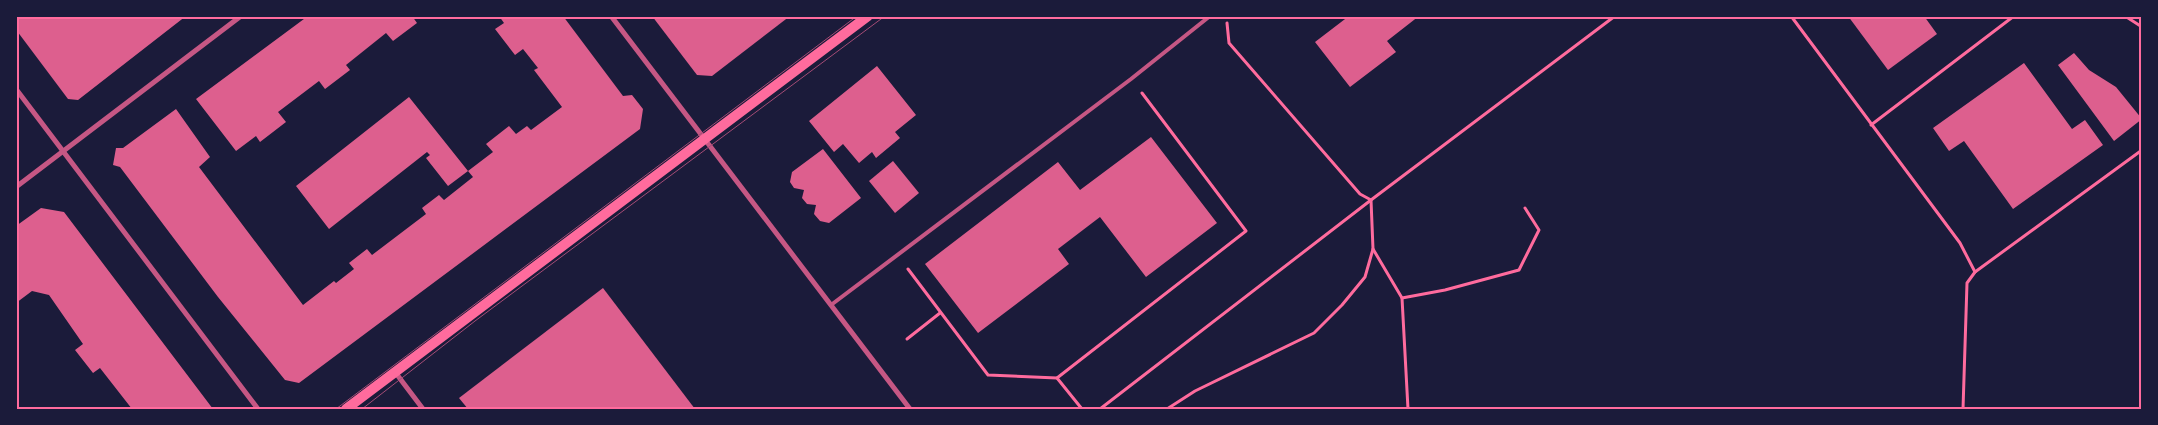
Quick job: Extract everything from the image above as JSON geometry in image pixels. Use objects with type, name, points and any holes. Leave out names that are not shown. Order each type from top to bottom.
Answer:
[{"type":"main road","points":[[346,409],[868,16]]},
{"type":"street","points":[[16,188],[241,16]]},
{"type":"street","points":[[611,16],[910,409]]},
{"type":"street","points":[[16,89],[258,409]]},
{"type":"street","points":[[395,372],[423,409]]},
{"type":"lane","points":[[831,305],[1131,79],[1210,16]]},
{"type":"path","points":[[1100,409],[1371,200],[1615,16]]},
{"type":"path","points":[[1791,16],[1960,243],[1975,272]]},
{"type":"path","points":[[1871,124],[2014,16]]},
{"type":"path","points":[[2125,16],[2142,27]]},
{"type":"path","points":[[1227,19],[1229,43],[1360,194],[1371,200]]},
{"type":"path","points":[[897,255],[988,375],[1057,378],[1246,231],[1131,79]]},
{"type":"path","points":[[1963,409],[1967,283],[1975,272],[2142,150]]},
{"type":"path","points":[[1167,409],[1195,391],[1314,333],[1342,305],[1365,277],[1373,249],[1371,200]]},
{"type":"path","points":[[1402,298],[1445,290],[1520,270],[1539,230],[1525,208]]},
{"type":"path","points":[[1373,249],[1402,298],[1408,409]]},
{"type":"path","points":[[907,339],[940,313]]},
{"type":"path","points":[[1057,378],[1082,409]]},
{"type":"building","points":[[16,16],[84,16],[85,18],[88,16],[186,16],[78,100],[68,99],[17,31]]},
{"type":"building","points":[[308,16],[412,16],[417,23],[393,41],[386,33],[346,65],[350,70],[325,89],[319,81],[278,112],[286,122],[260,142],[256,136],[236,151],[196,99]]},
{"type":"building","points":[[499,16],[563,16],[623,96],[632,95],[643,109],[640,129],[299,383],[285,380],[218,297],[120,167],[113,165],[116,148],[123,148],[176,109],[210,157],[199,167],[303,305],[334,281],[336,283],[354,269],[349,263],[367,249],[372,255],[426,214],[422,208],[439,195],[444,200],[473,177],[468,171],[493,152],[486,144],[509,126],[516,134],[527,126],[531,130],[562,107],[534,70],[538,68],[523,49],[515,55],[495,29],[504,23]]},
{"type":"building","points":[[652,16],[790,16],[712,76],[697,75]]},
{"type":"building","points":[[1349,16],[1419,16],[1387,41],[1396,52],[1350,87],[1315,42]]},
{"type":"building","points":[[1848,16],[1924,16],[1937,34],[1888,70]]},
{"type":"building","points":[[2074,53],[2089,70],[2116,87],[2142,119],[2114,141],[2058,65]]},
{"type":"building","points":[[2024,63],[2072,129],[2085,120],[2103,145],[2013,209],[1964,141],[1949,151],[1933,128]]},
{"type":"building","points":[[877,66],[916,115],[895,132],[900,138],[876,158],[872,152],[859,163],[843,144],[834,152],[809,121]]},
{"type":"building","points":[[409,97],[468,171],[448,186],[426,158],[430,155],[427,152],[329,229],[296,186]]},
{"type":"building","points":[[1151,137],[1217,223],[1146,277],[1100,217],[1058,249],[1069,264],[978,333],[925,264],[1058,162],[1080,190]]},
{"type":"building","points":[[823,149],[861,198],[829,223],[820,221],[814,214],[816,205],[807,204],[802,198],[804,190],[794,188],[790,182],[792,172]]},
{"type":"building","points":[[893,161],[919,193],[895,213],[869,181]]},
{"type":"building","points":[[41,208],[64,212],[213,409],[132,409],[100,368],[93,373],[75,350],[83,344],[49,295],[32,291],[16,303],[16,226]]},
{"type":"building","points":[[603,288],[695,409],[468,409],[459,398]]},
{"type":"tram line","points":[[336,409],[857,16]]},
{"type":"tram line","points":[[362,409],[475,321],[885,16]]}]
